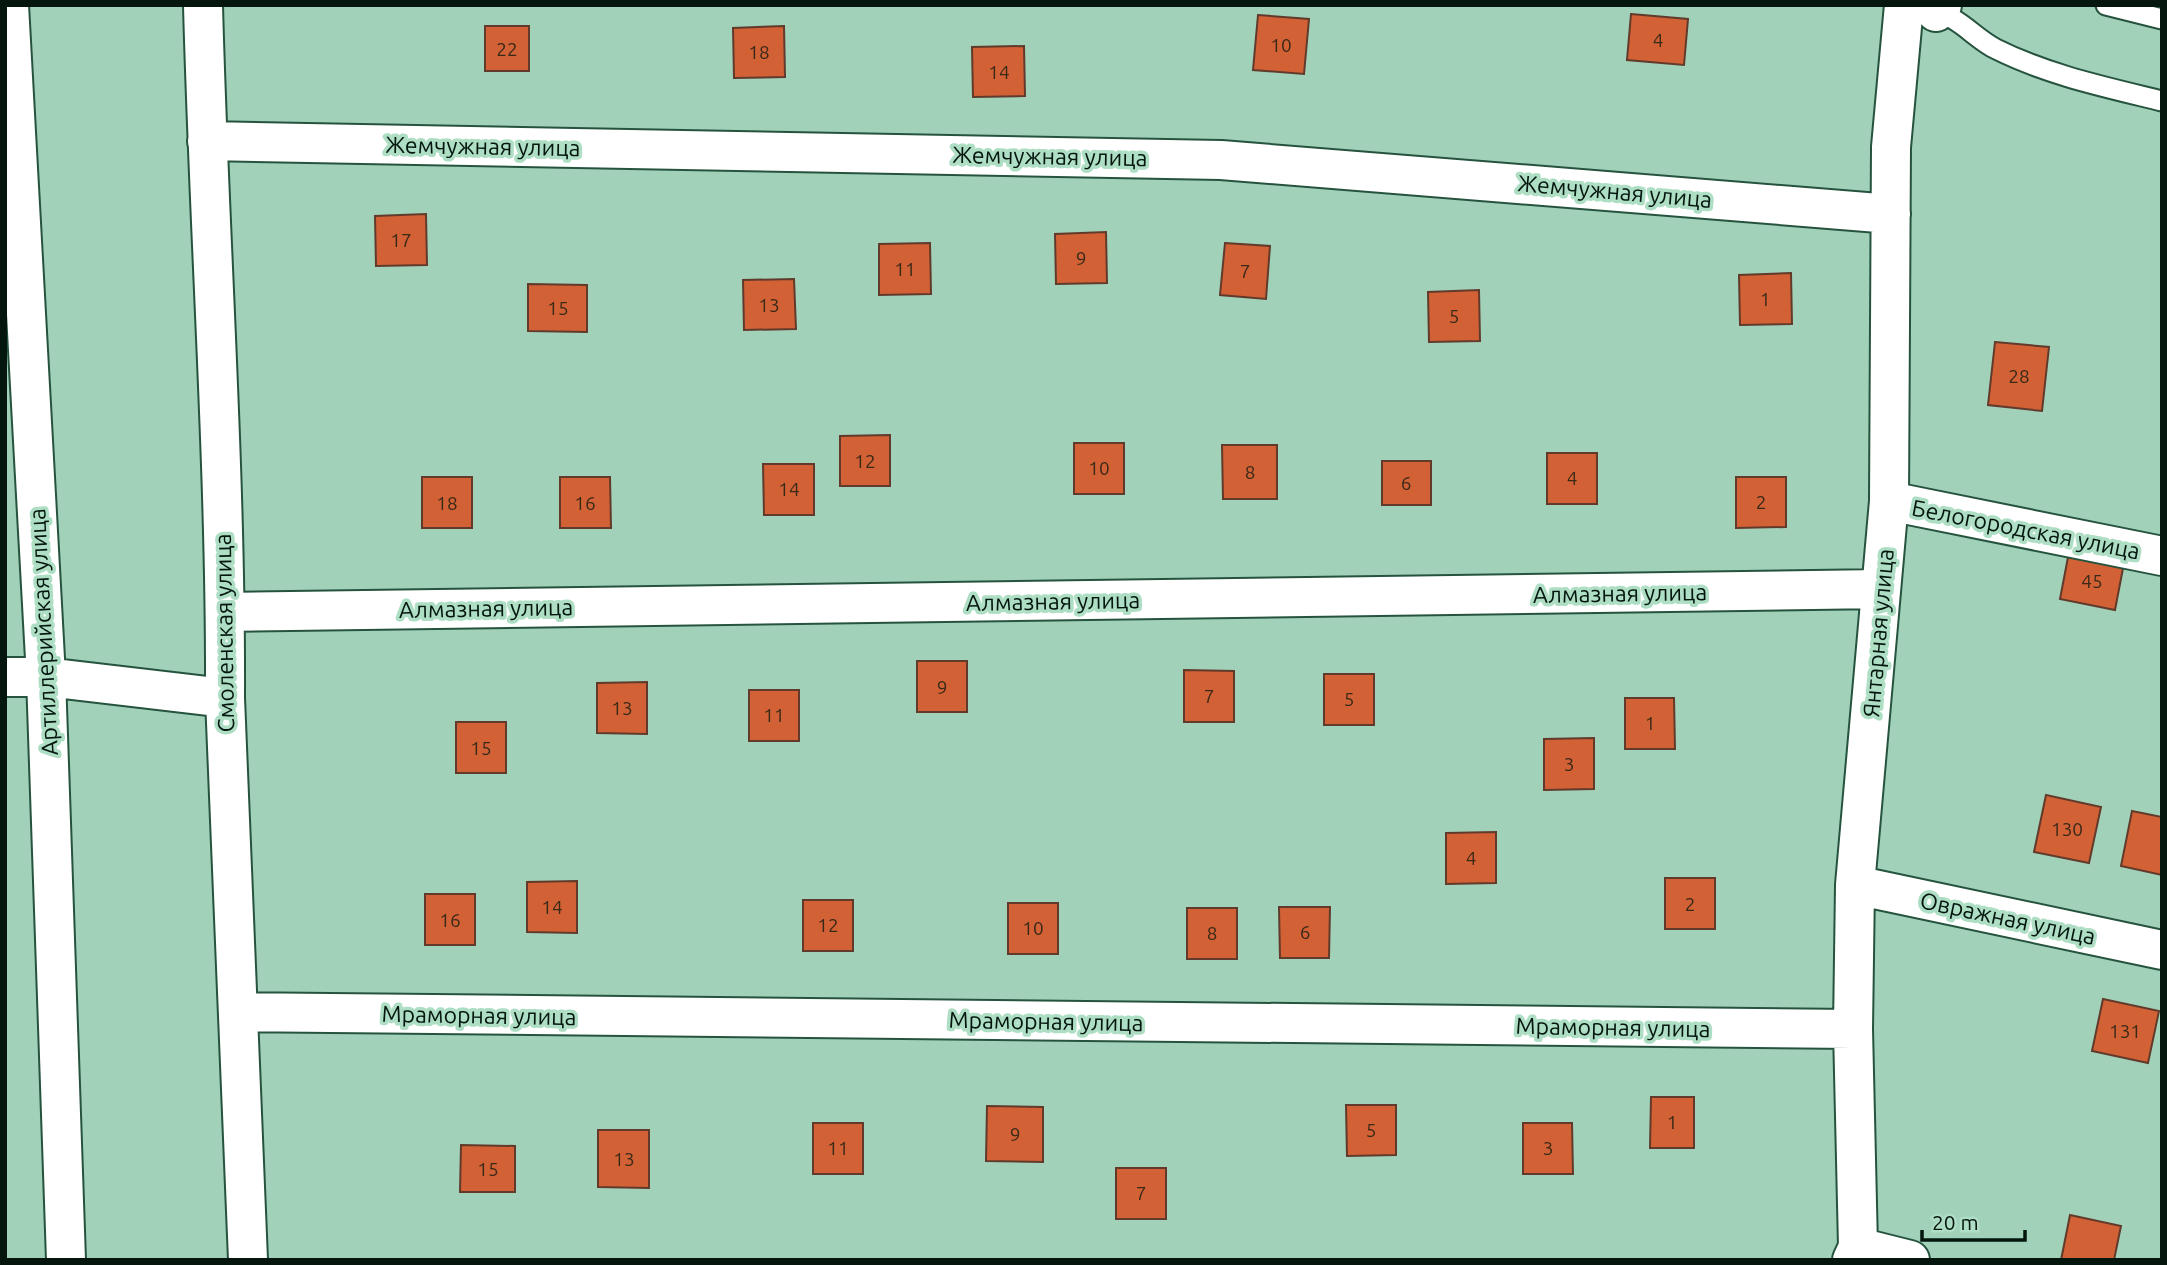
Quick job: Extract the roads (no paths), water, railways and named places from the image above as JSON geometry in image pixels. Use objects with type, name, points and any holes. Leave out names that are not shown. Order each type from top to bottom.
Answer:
[{"type":"street","name":"Артиллерийская улица","points":[[9,5],[46,677],[66,1260]]},
{"type":"street","name":"Смоленская улица","points":[[203,5],[225,612],[225,698],[248,1260]]},
{"type":"street","name":"Янтарная улица","points":[[1855,1254],[1855,886],[1889,501],[1891,146],[1922,8]]},
{"type":"street","name":"Жемчужная улица","points":[[206,141],[1222,160],[1891,214]]},
{"type":"street","name":"Белогородская улица","points":[[1889,501],[2162,556]]},
{"type":"street","name":"Алмазная улица","points":[[225,612],[1881,589]]},
{"type":"street","points":[[5,677],[46,677],[225,698]]},
{"type":"street","name":"Овражная улица","points":[[1855,886],[2162,950]]},
{"type":"street","name":"Мраморная улица","points":[[239,1012],[1853,1029]]},
{"type":"street","points":[[1855,1254],[1910,1260]]},
{"type":"lane","points":[[2106,5],[2162,19]]},
{"type":"lane","points":[[1922,8],[1954,18],[1994,48],[2065,77],[2162,101]]}]
